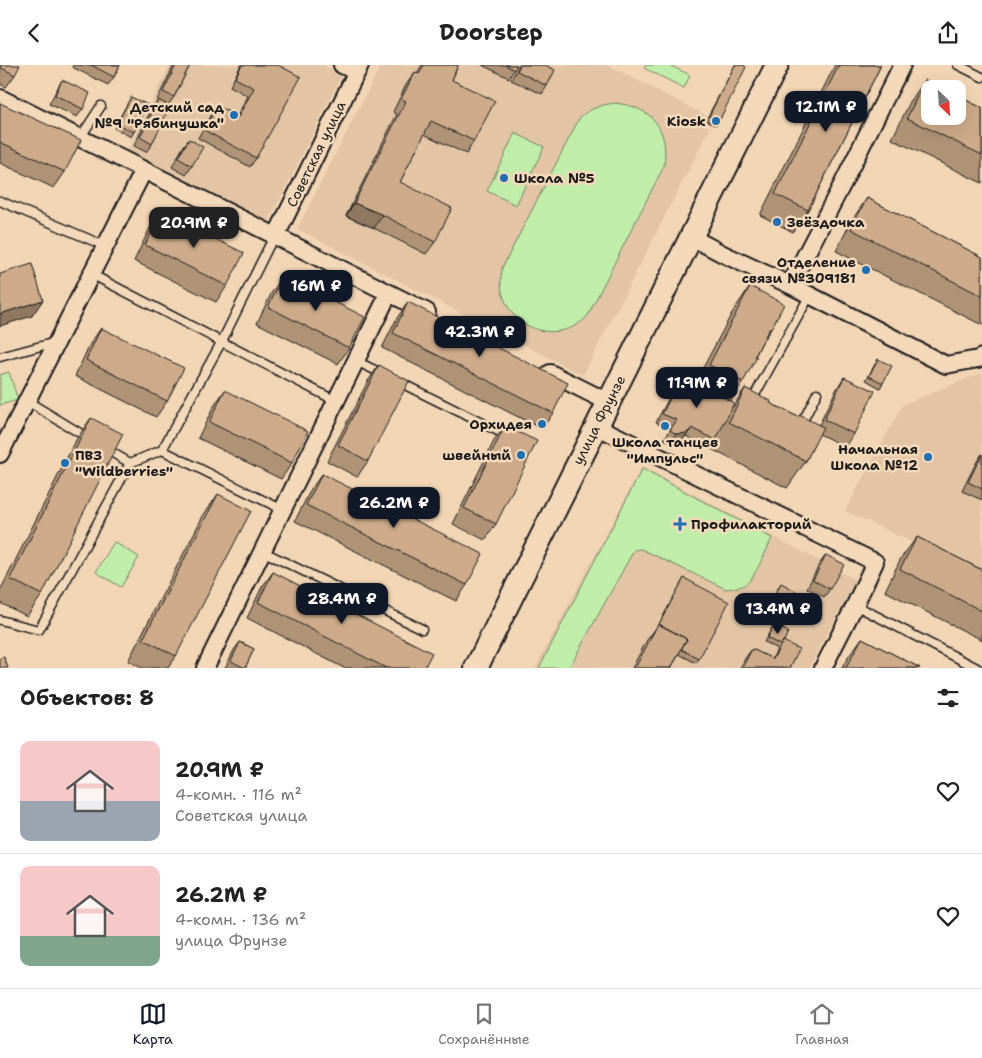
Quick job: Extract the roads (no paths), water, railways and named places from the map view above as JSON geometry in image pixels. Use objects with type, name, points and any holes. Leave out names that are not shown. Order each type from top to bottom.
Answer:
[{"type":"main road","name":"улица Фрунзе","points":[[476,668],[777,65]]},
{"type":"street","points":[[790,285],[844,183],[902,65]]},
{"type":"street","name":"Советская улица","points":[[276,236],[353,67]]},
{"type":"street","points":[[0,98],[442,320]]},
{"type":"street","points":[[0,454],[144,170]]},
{"type":"street","points":[[691,237],[722,254],[810,295],[946,365],[982,357]]},
{"type":"street","points":[[205,668],[389,293]]},
{"type":"street","points":[[540,368],[608,402]]},
{"type":"street","points":[[596,426],[874,562],[855,605],[823,668]]},
{"type":"lane","points":[[958,65],[982,77]]},
{"type":"lane","points":[[80,138],[101,106]]},
{"type":"lane","points":[[0,201],[105,246]]},
{"type":"lane","points":[[0,620],[39,630],[130,463],[162,450],[222,341],[269,246],[276,236]]},
{"type":"lane","points":[[91,274],[336,401]]},
{"type":"lane","points":[[759,405],[751,401],[810,295]]},
{"type":"lane","points":[[0,357],[57,341]]},
{"type":"lane","points":[[356,361],[517,440]]},
{"type":"lane","points":[[792,421],[801,425],[817,393]]},
{"type":"lane","points":[[27,401],[130,463]]},
{"type":"lane","points":[[162,450],[282,510]]},
{"type":"lane","points":[[262,551],[422,629]]},
{"type":"lane","points":[[855,605],[977,668]]},
{"type":"place","name":"Детский сад №9 \"Рябинушка\"","points":[[234,115]]},
{"type":"place","name":"Kiosk","points":[[716,121]]},
{"type":"place","name":"Школа №5","points":[[504,178]]},
{"type":"place","name":"Звёздочка","points":[[777,222]]},
{"type":"place","name":"Отделение связи №309181","points":[[866,270]]},
{"type":"place","name":"Орхидея","points":[[542,424]]},
{"type":"place","name":"Школа танцев \"Импульс\"","points":[[665,426]]},
{"type":"place","name":"швейный","points":[[521,455]]},
{"type":"place","name":"Начальная Школа №12","points":[[928,457]]},
{"type":"place","name":"ПВЗ \"Wildberries\"","points":[[65,463]]},
{"type":"place","name":"Профилакторий","points":[[680,524]]}]
